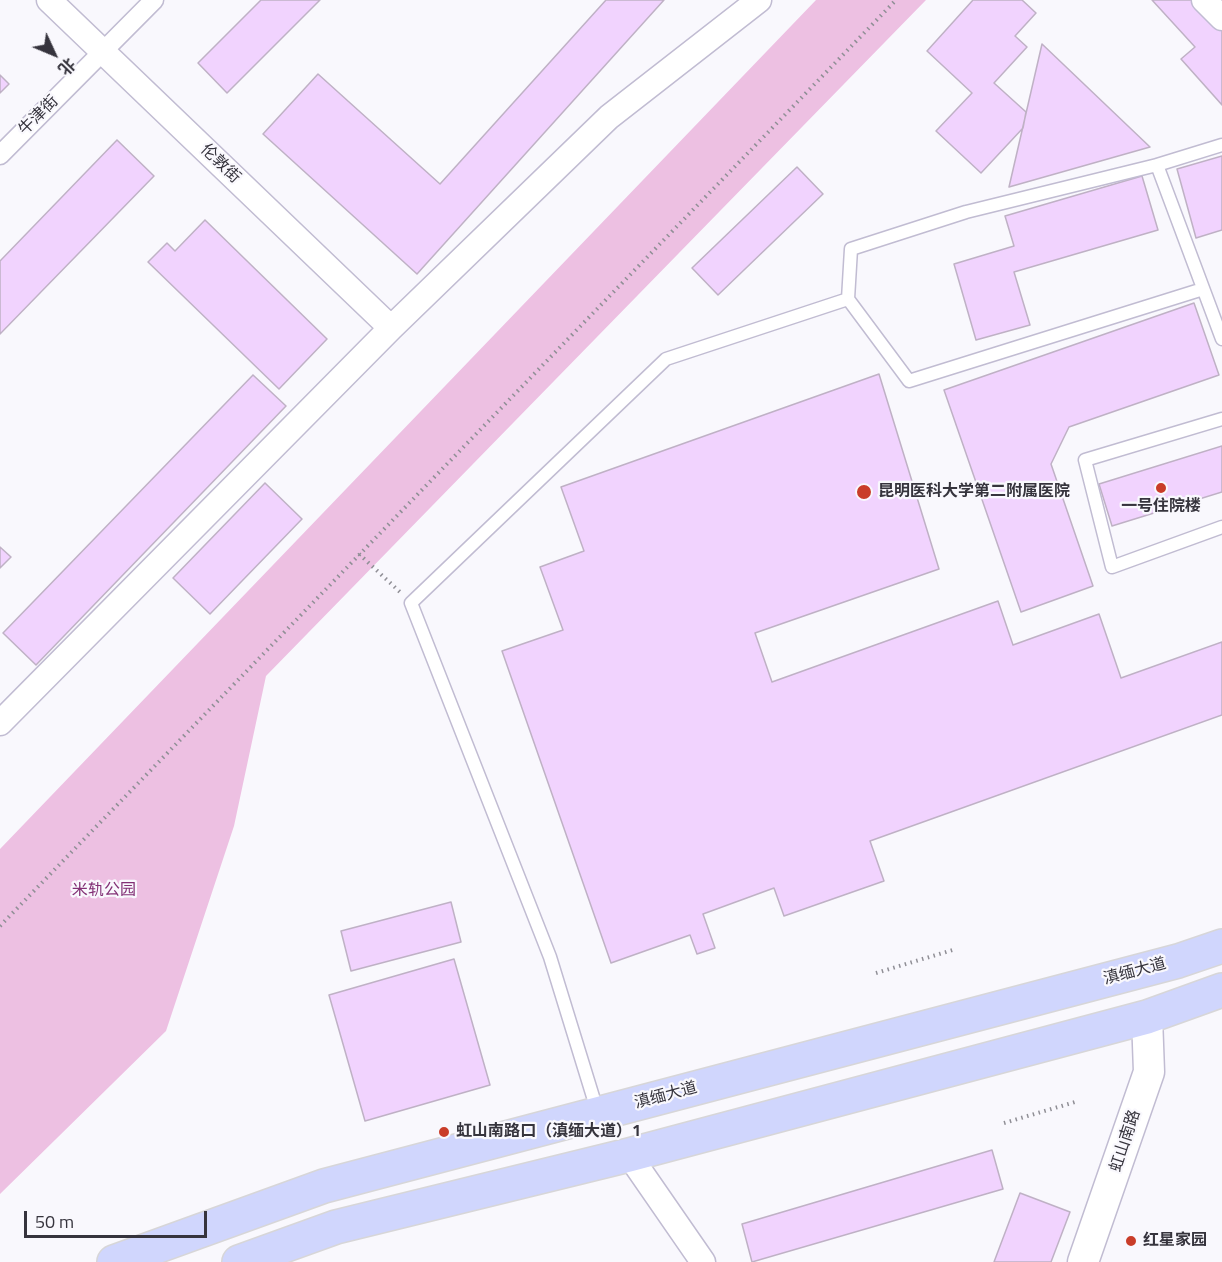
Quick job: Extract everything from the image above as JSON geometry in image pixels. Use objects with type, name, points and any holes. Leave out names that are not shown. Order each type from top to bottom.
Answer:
[{"type":"main road","name":"滇缅大道","points":[[114,1262],[324,1186],[1167,964],[1222,946]]},
{"type":"main road","points":[[239,1262],[336,1227],[629,1155],[1147,1017],[1222,990]]},
{"type":"street","name":"伦敦街","points":[[49,0],[391,328]]},
{"type":"street","name":"牛津街","points":[[0,155],[154,0]]},
{"type":"street","points":[[0,721],[391,328],[609,117],[759,0]]},
{"type":"street","points":[[1204,0],[1222,18]]},
{"type":"street","name":"虹山南路","points":[[1083,1262],[1149,1072],[1147,1017]]},
{"type":"street","points":[[629,1155],[703,1262]]},
{"type":"lane","points":[[1203,289],[909,381],[848,299],[851,249],[966,212],[1157,165],[1222,145]]},
{"type":"lane","points":[[1157,165],[1222,339]]},
{"type":"lane","points":[[598,1114],[550,957],[411,603],[666,359],[848,299]]},
{"type":"lane","points":[[1222,419],[1085,460],[1112,567],[1222,527]]},
{"type":"path","points":[[0,926],[896,0]]},
{"type":"path","points":[[359,554],[411,603]]},
{"type":"path","points":[[876,973],[956,950]]},
{"type":"path","points":[[1004,1123],[1074,1102]]},
{"type":"green space","name":"米轨公园","points":[[816,0],[926,0],[266,676],[234,826],[166,1031],[0,1194],[0,849]]},
{"type":"building","points":[[261,0],[320,0],[227,93],[198,63]]},
{"type":"building","points":[[606,0],[664,0],[417,274],[263,134],[318,74],[440,184]]},
{"type":"building","points":[[973,0],[1022,0],[1036,13],[1015,36],[1027,47],[994,83],[1026,112],[1023,128],[981,173],[936,131],[972,93],[927,51]]},
{"type":"building","points":[[1152,0],[1199,0],[1222,26],[1222,105],[1181,59],[1195,47]]},
{"type":"building","points":[[1042,44],[1150,147],[1009,187]]},
{"type":"building","points":[[0,75],[9,84],[0,93]]},
{"type":"building","points":[[117,140],[154,176],[0,334],[0,261]]},
{"type":"building","points":[[1222,156],[1222,230],[1196,238],[1177,169]]},
{"type":"building","points":[[797,167],[823,194],[718,295],[692,268]]},
{"type":"building","points":[[1142,176],[1158,230],[1014,272],[1030,325],[976,340],[954,264],[1014,246],[1005,216]]},
{"type":"building","points":[[205,220],[327,339],[279,389],[148,262],[167,243],[175,251]]},
{"type":"building","points":[[1194,303],[1219,375],[1069,427],[1051,464],[1093,586],[1021,612],[944,390]]},
{"type":"building","points":[[879,374],[939,569],[755,633],[772,682],[998,601],[1013,645],[1099,614],[1121,678],[1222,642],[1222,715],[870,841],[884,881],[784,916],[774,888],[703,914],[715,948],[697,954],[690,935],[611,963],[502,651],[563,630],[540,567],[584,551],[561,487]]},
{"type":"building","points":[[253,375],[286,406],[36,665],[3,633]]},
{"type":"building","name":"一号住院楼","points":[[1222,446],[1222,492],[1112,526],[1099,484]]},
{"type":"building","points":[[265,483],[302,519],[210,614],[173,578]]},
{"type":"building","points":[[0,547],[11,557],[0,568]]},
{"type":"building","points":[[451,902],[461,942],[351,971],[341,931]]},
{"type":"building","points":[[454,959],[490,1085],[365,1121],[329,995]]},
{"type":"building","points":[[992,1150],[1003,1189],[752,1262],[742,1224]]},
{"type":"building","points":[[1020,1193],[1070,1212],[1051,1262],[994,1262]]},
{"type":"place","name":"一号住院楼","points":[[1161,488]]},
{"type":"place","name":"昆明医科大学第二附属医院","points":[[864,492]]},
{"type":"place","name":"虹山南路口（滇缅大道）1","points":[[444,1132]]},
{"type":"place","name":"红星家园","points":[[1131,1241]]}]
